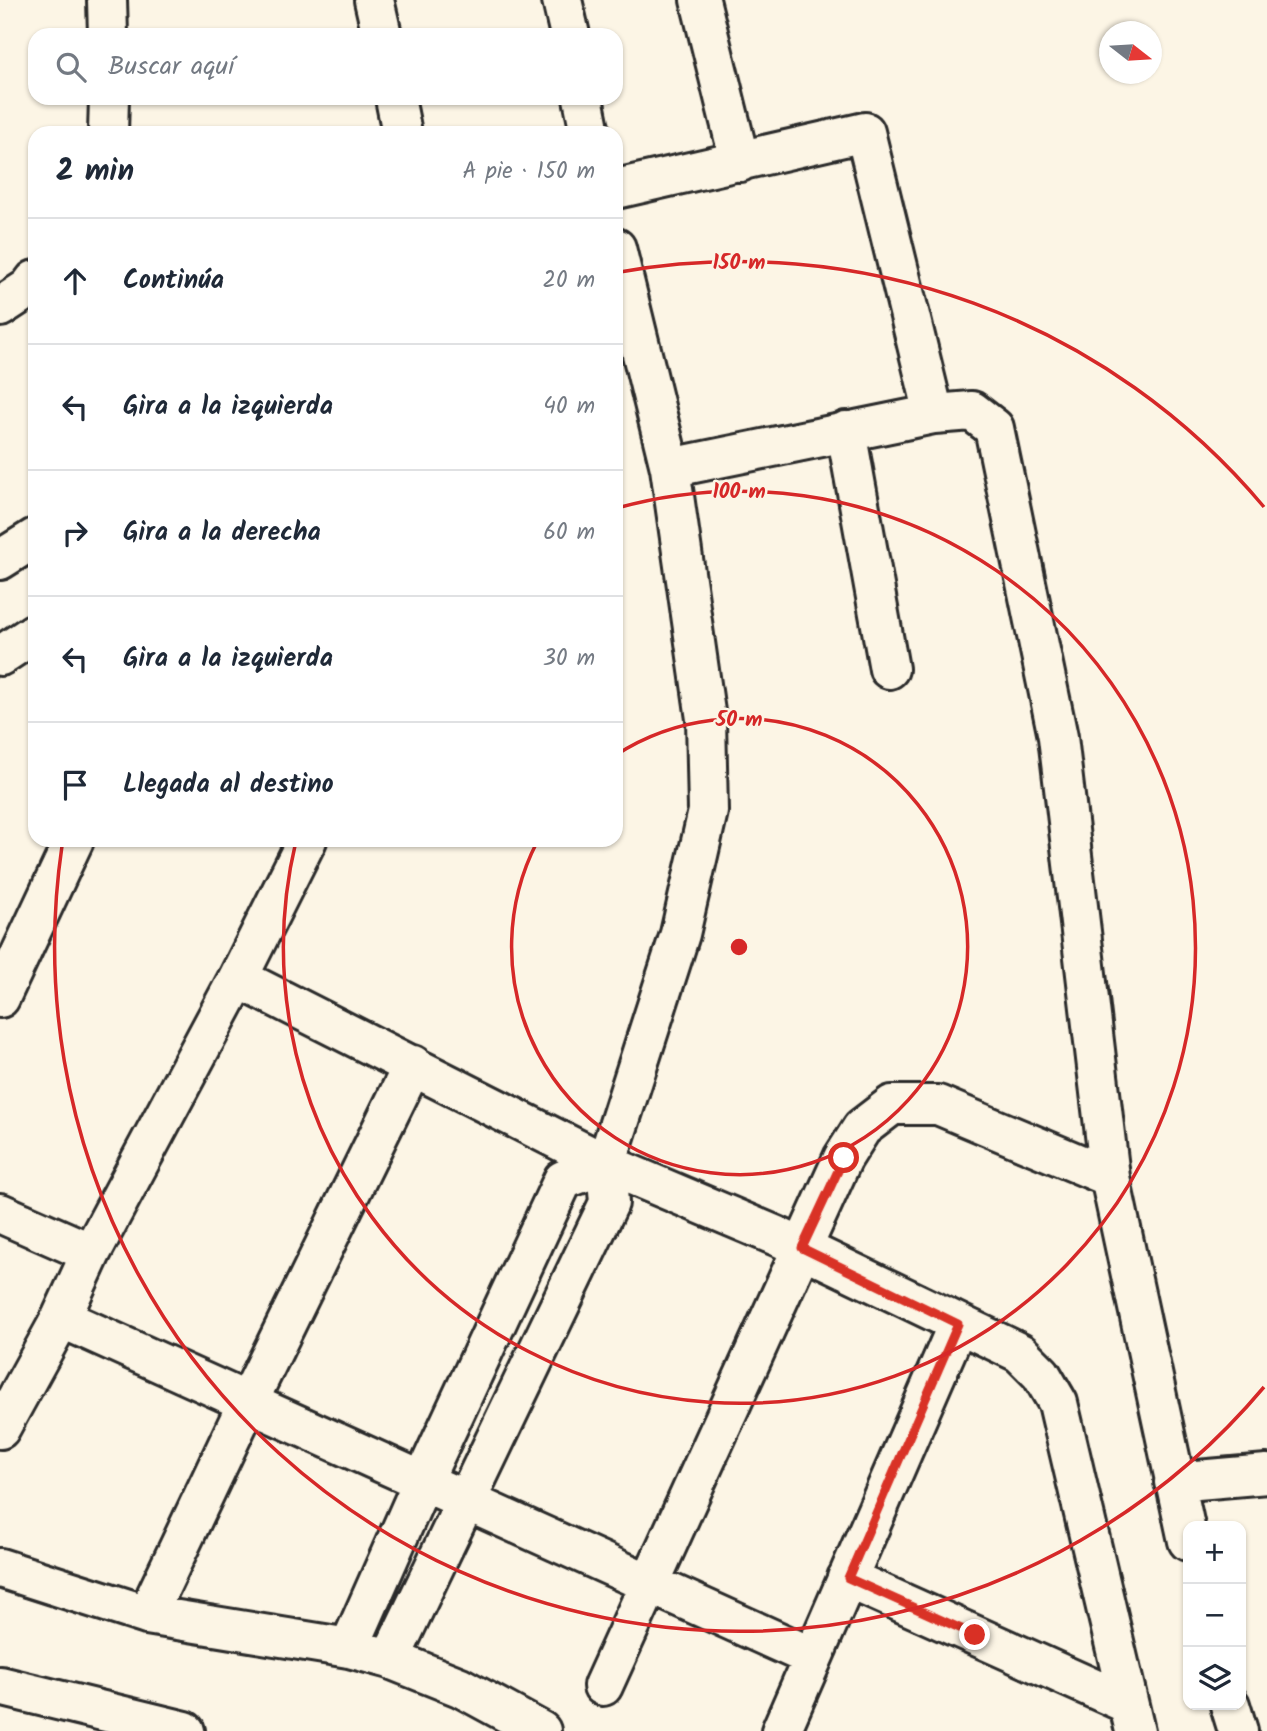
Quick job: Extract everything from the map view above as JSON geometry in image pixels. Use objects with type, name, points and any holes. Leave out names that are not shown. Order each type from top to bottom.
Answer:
[{"type":"street","points":[[107,0],[108,28]]},
{"type":"street","points":[[374,0],[380,28]]},
{"type":"street","points":[[562,0],[568,28]]},
{"type":"street","points":[[700,0],[740,162]]},
{"type":"street","points":[[108,126],[109,105]]},
{"type":"street","points":[[396,105],[401,126]]},
{"type":"street","points":[[584,105],[589,126]]},
{"type":"street","points":[[623,187],[865,132],[934,414]]},
{"type":"street","points":[[390,1659],[609,1203],[606,1164],[680,934],[708,811],[706,719],[670,468],[623,277]]},
{"type":"street","points":[[0,307],[28,289]]},
{"type":"street","points":[[670,468],[934,414],[972,411],[994,428],[1058,737],[1110,1177],[1183,1521]]},
{"type":"street","points":[[846,431],[889,669]]},
{"type":"street","points":[[0,561],[28,543]]},
{"type":"street","points":[[0,656],[28,638]]},
{"type":"street","points":[[0,998],[71,847]]},
{"type":"street","points":[[0,1429],[61,1318],[91,1253],[238,978],[303,847]]},
{"type":"street","points":[[238,978],[606,1164],[802,1248],[1020,1353],[1041,1374],[1058,1403],[1132,1717]]},
{"type":"street","points":[[147,1615],[247,1402],[413,1065]]},
{"type":"street","points":[[603,1686],[802,1248],[844,1158],[862,1128],[892,1105],[938,1105],[1110,1177]]},
{"type":"street","points":[[349,1648],[422,1483],[563,1180],[606,1164]]},
{"type":"street","points":[[0,1213],[91,1253]]},
{"type":"street","points":[[61,1318],[812,1657]]},
{"type":"street","points":[[781,1731],[958,1324]]},
{"type":"street","points":[[1174,1482],[1267,1474]]},
{"type":"street","points":[[0,1568],[147,1615],[349,1648],[390,1659],[460,1687],[541,1731]]},
{"type":"street","points":[[848,1578],[1132,1717]]},
{"type":"street","points":[[0,1686],[185,1731]]},
{"type":"street","points":[[1232,1710],[1238,1731]]},
{"type":"route","points":[[844,1158],[802,1248],[958,1324],[848,1578],[975,1635]]}]
